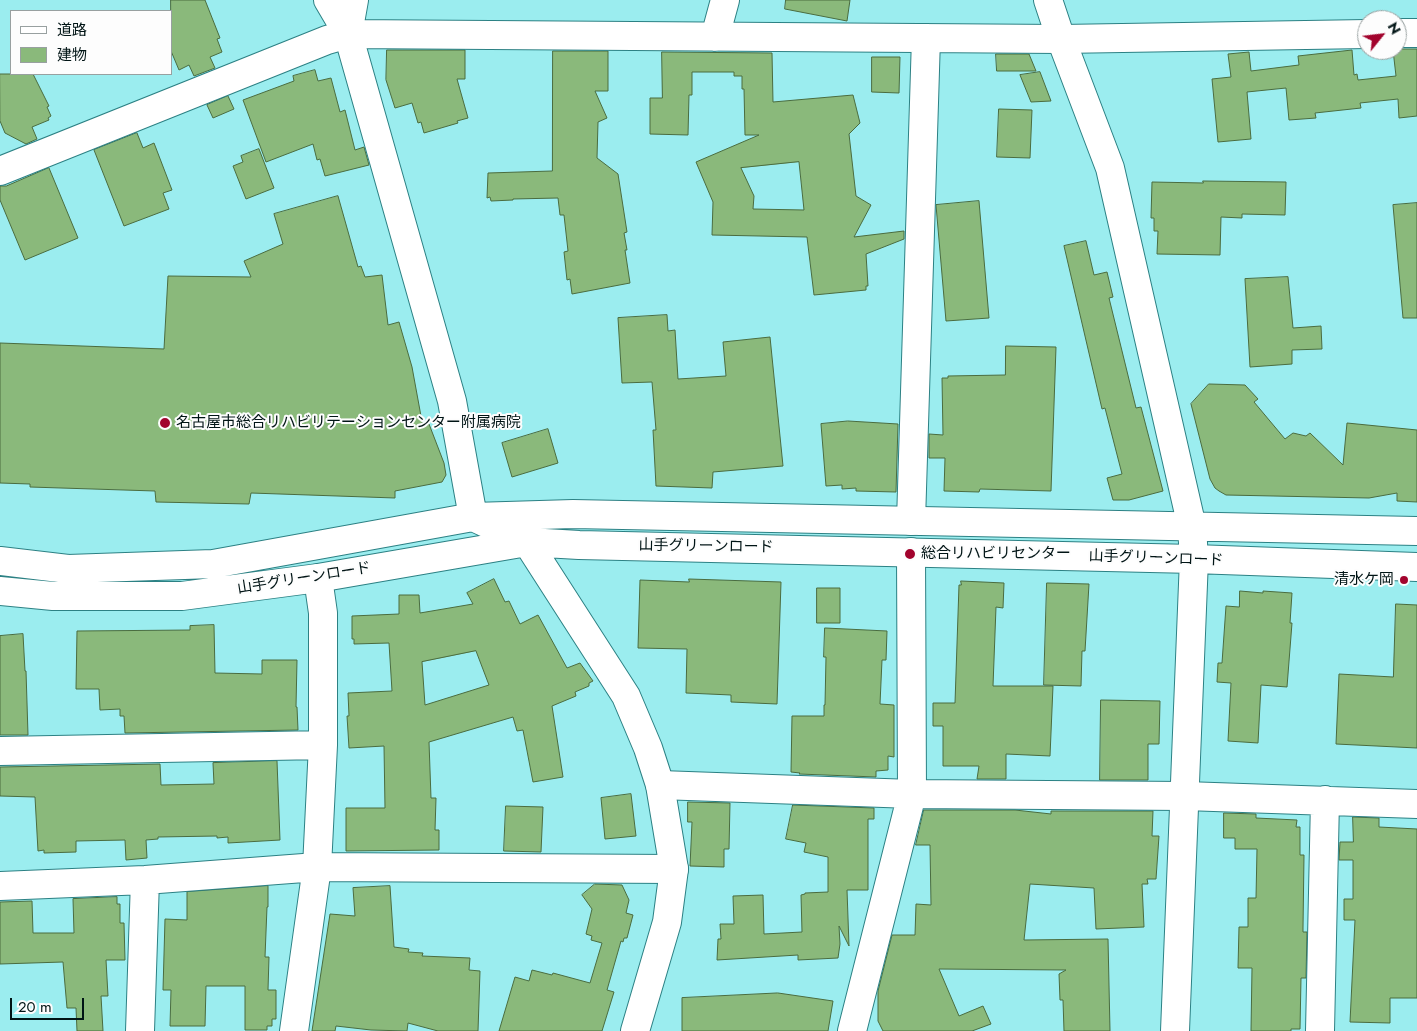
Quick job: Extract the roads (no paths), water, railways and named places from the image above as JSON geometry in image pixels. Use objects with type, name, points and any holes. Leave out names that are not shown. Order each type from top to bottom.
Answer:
[{"type":"street","points":[[328,0],[348,34],[452,401],[473,517],[526,542],[626,696],[648,748],[660,785],[674,870],[667,922],[635,1031]]},
{"type":"street","points":[[348,34],[354,0]]},
{"type":"street","points":[[715,37],[724,0]]},
{"type":"street","points":[[1048,0],[1110,168],[1192,527],[1194,560],[1175,1031]]},
{"type":"street","points":[[0,171],[327,40],[348,34],[1061,39],[1357,34]]},
{"type":"street","points":[[912,521],[926,38]]},
{"type":"street","name":"山手グリーンロード","points":[[0,561],[68,568],[212,564],[473,517],[572,514],[1417,531]]},
{"type":"street","name":"山手グリーンロード","points":[[0,591],[53,596],[182,596],[318,578],[526,542],[1417,567]]},
{"type":"street","points":[[852,1031],[912,794],[911,552]]},
{"type":"street","points":[[294,1031],[317,867],[323,745],[323,613],[318,578]]},
{"type":"street","points":[[0,751],[323,745]]},
{"type":"street","points":[[660,785],[912,794],[1185,796],[1417,804]]},
{"type":"street","points":[[1320,1031],[1325,800]]},
{"type":"street","points":[[0,886],[144,880],[317,867],[674,870]]},
{"type":"street","points":[[140,1031],[144,880]]},
{"type":"place","name":"名古屋市総合リハビリテーションセンター附属病院","points":[[165,423]]},
{"type":"place","name":"総合リハビリセンター","points":[[910,554]]},
{"type":"place","name":"清水ケ岡","points":[[1404,580]]}]
